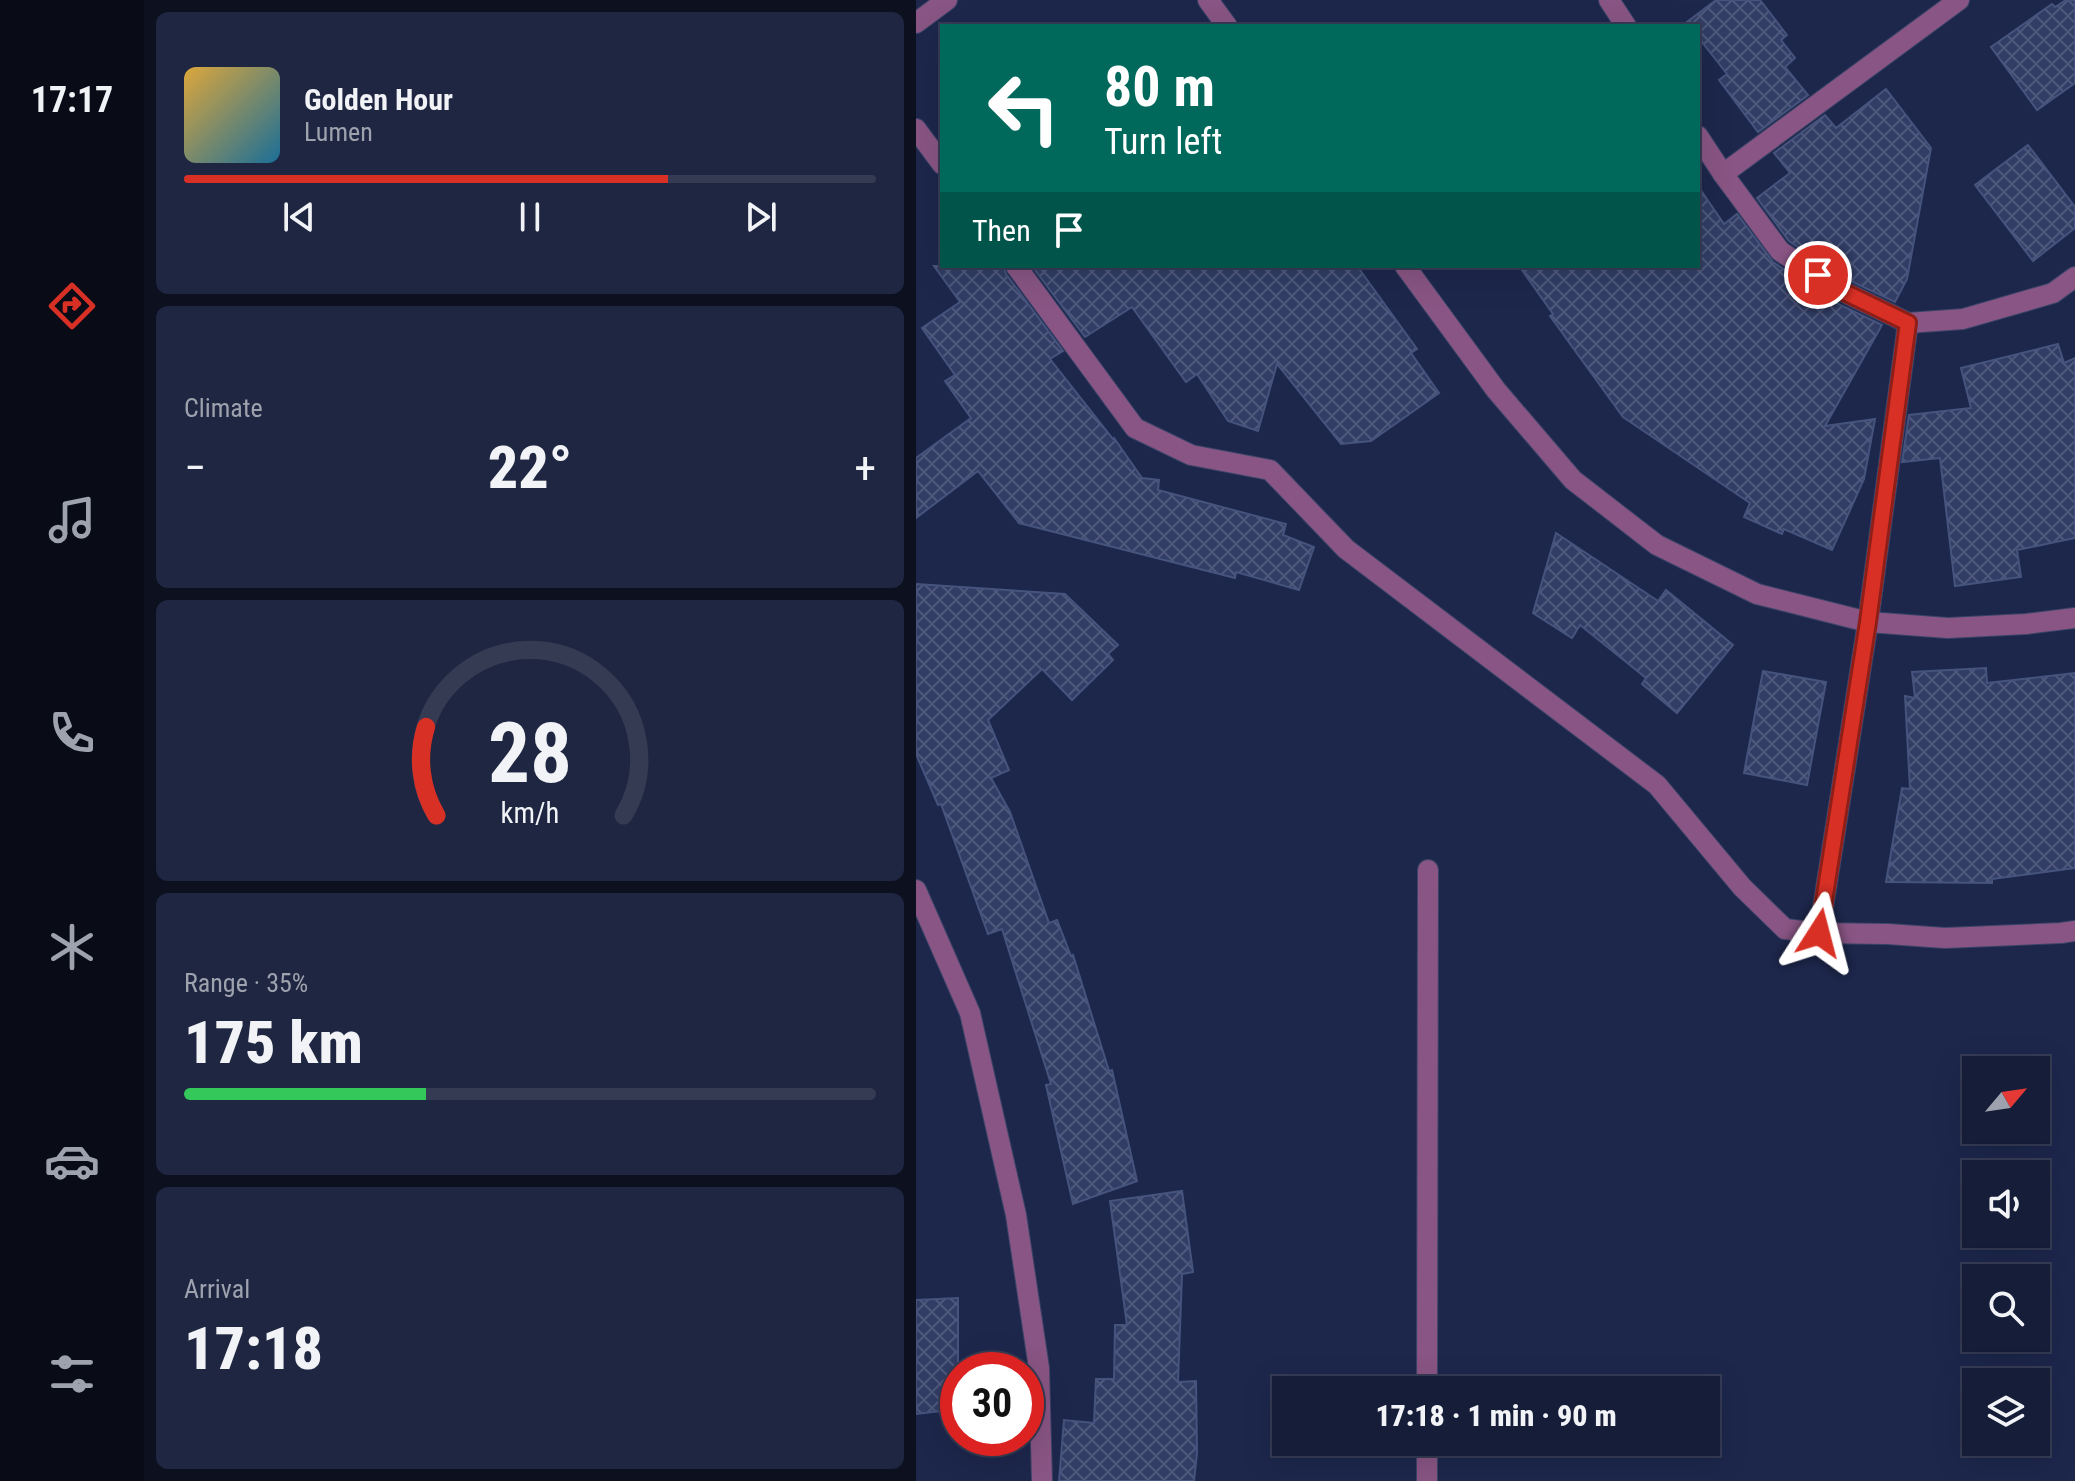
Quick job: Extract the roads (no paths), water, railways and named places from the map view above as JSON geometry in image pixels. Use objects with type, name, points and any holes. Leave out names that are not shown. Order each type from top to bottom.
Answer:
[{"type":"street","points":[[916,23],[947,0]]},
{"type":"street","points":[[1208,0],[1226,24]]},
{"type":"street","points":[[1609,0],[1625,24]]},
{"type":"street","points":[[1723,174],[1959,0]]},
{"type":"street","points":[[916,129],[940,161]]},
{"type":"street","points":[[1700,139],[1780,251],[1836,288],[1908,323],[1963,319],[2053,293],[2075,277]]},
{"type":"street","points":[[1017,268],[1135,428],[1191,455],[1270,470],[1346,549],[1657,785],[1742,887],[1785,929],[1945,938],[2075,931]]},
{"type":"street","points":[[1406,268],[1496,390],[1573,480],[1657,545],[1757,594],[1868,622],[1948,628],[2075,618]]},
{"type":"street","points":[[1819,933],[1868,622],[1908,323]]},
{"type":"street","points":[[1427,1376],[1428,870]]},
{"type":"street","points":[[916,890],[970,1013],[1016,1215],[1039,1368],[1042,1481]]},
{"type":"street","points":[[1427,1456],[1427,1481]]}]
